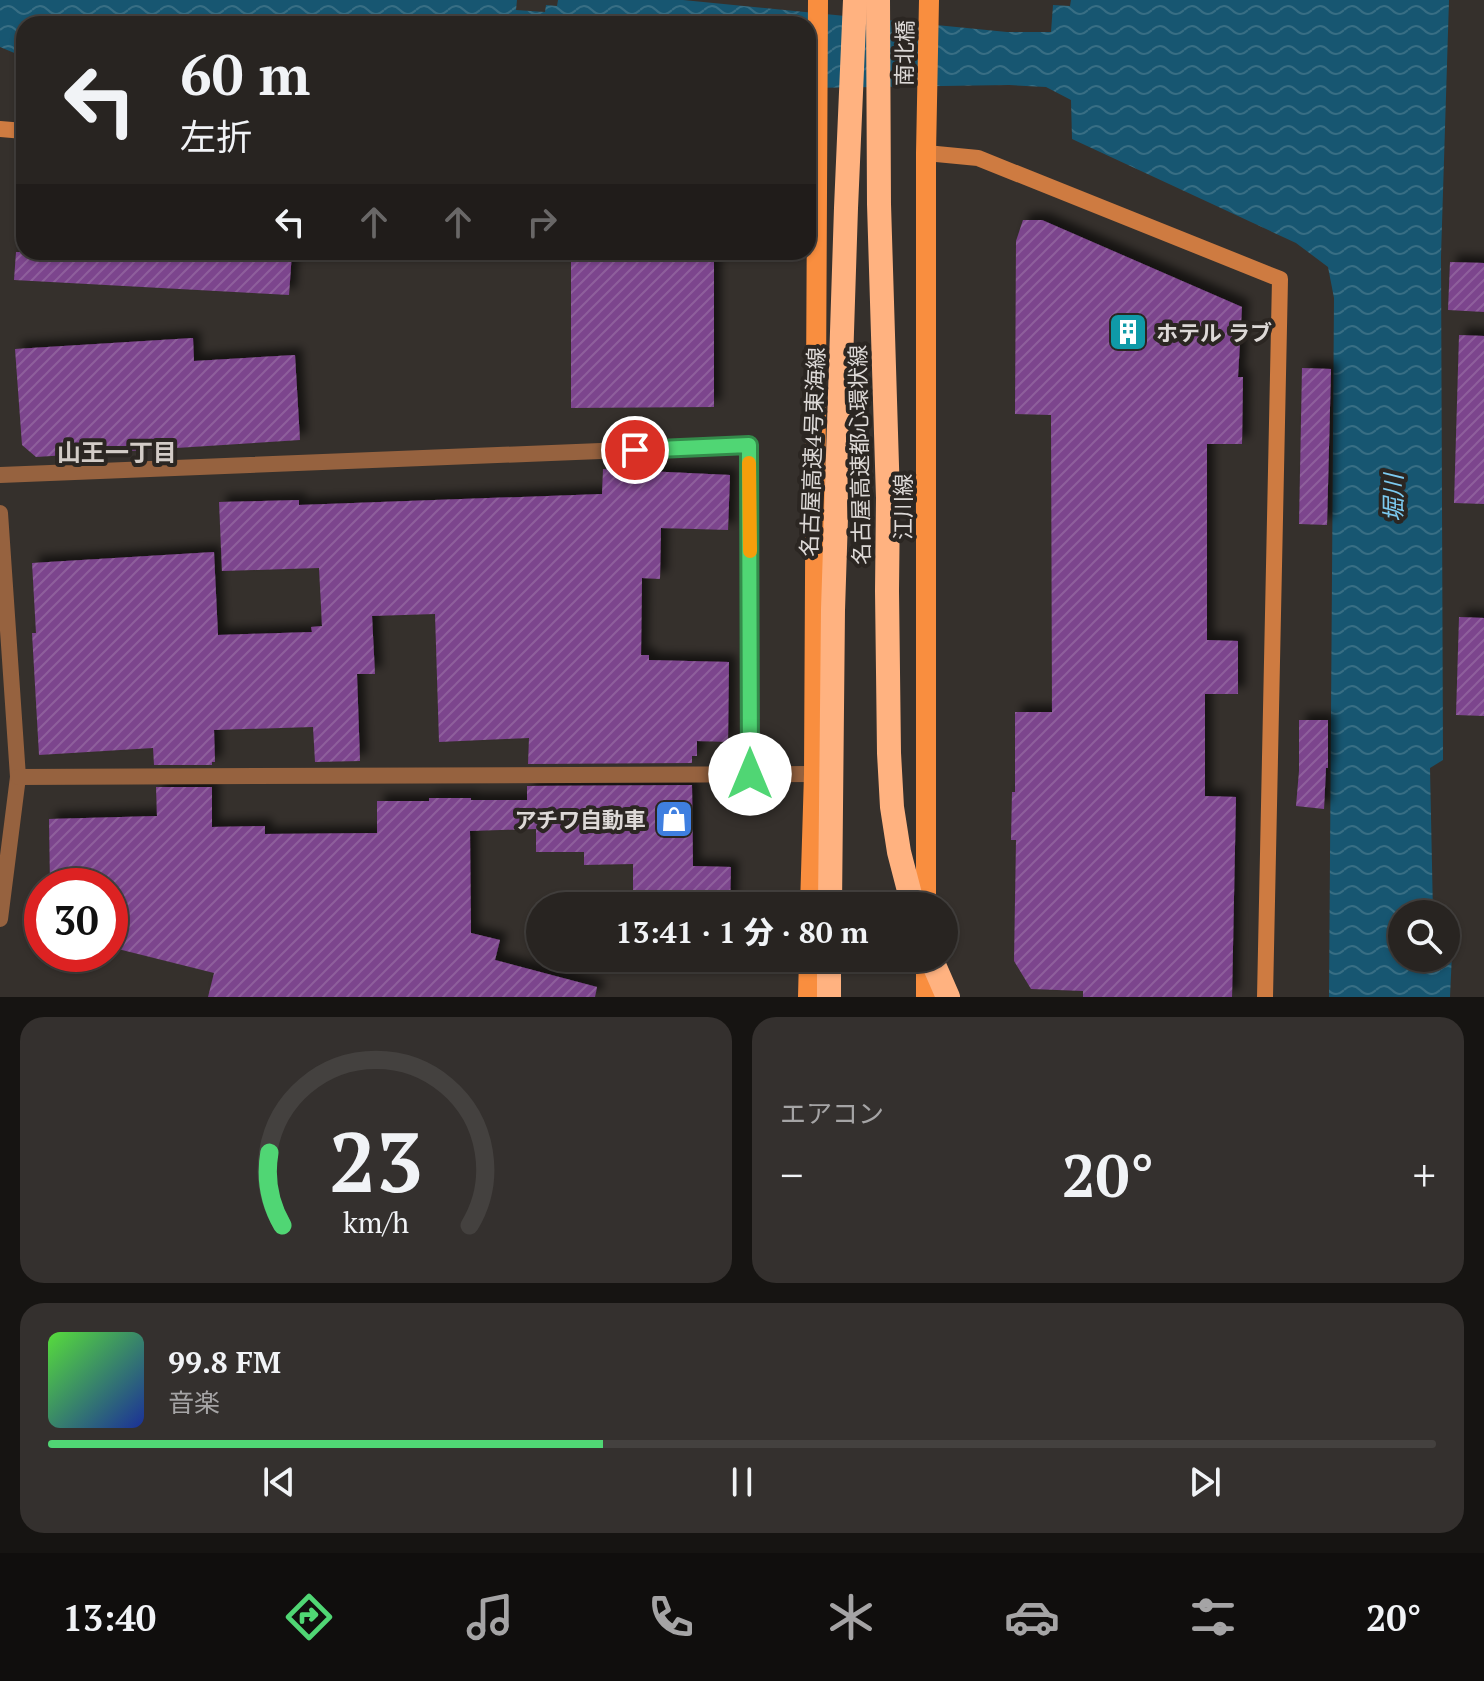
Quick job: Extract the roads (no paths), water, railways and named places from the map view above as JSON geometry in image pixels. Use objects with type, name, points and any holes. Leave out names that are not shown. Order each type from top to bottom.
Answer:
[{"type":"highway","name":"名古屋高速4号東海線","points":[[830,892],[834,595],[855,0]]},
{"type":"highway","name":"名古屋高速都心環状線","points":[[878,0],[879,204],[888,498],[889,753],[892,807],[909,892]]},
{"type":"highway","points":[[829,972],[829,997]]},
{"type":"highway","points":[[935,972],[948,997]]},
{"type":"main road","points":[[816,124],[818,0]]},
{"type":"main road","name":"南北橋","points":[[926,108],[929,0]]},
{"type":"main road","name":"江川線","points":[[926,108],[926,892]]},
{"type":"main road","points":[[810,892],[814,774],[812,260]]},
{"type":"main road","points":[[808,997],[809,972]]},
{"type":"main road","points":[[926,997],[927,972]]},
{"type":"street","points":[[926,153],[978,158],[1280,279],[1265,997]]},
{"type":"street","points":[[0,475],[749,445],[750,774]]},
{"type":"street","points":[[0,513],[18,777],[0,919]]},
{"type":"street","points":[[18,777],[814,774]]},
{"type":"water","name":"堀川","points":[[0,0],[517,0],[516,10],[545,12],[546,5],[557,6],[558,0],[683,0],[1007,32],[1051,32],[1053,5],[1070,6],[1071,0],[1449,0],[1441,256],[1443,760],[1430,768],[1433,900],[1388,900],[1388,972],[1451,972],[1450,997],[1329,997],[1334,298],[1328,267],[1296,243],[1072,139],[1071,100],[1046,87],[816,88],[816,16],[16,16],[16,54],[0,47]]},
{"type":"place","name":"ホテル ラブ","points":[[1128,332]]},
{"type":"place","name":"アチワ自動車","points":[[674,819]]},
{"type":"district","name":"山王一丁目","points":[[117,452]]}]
